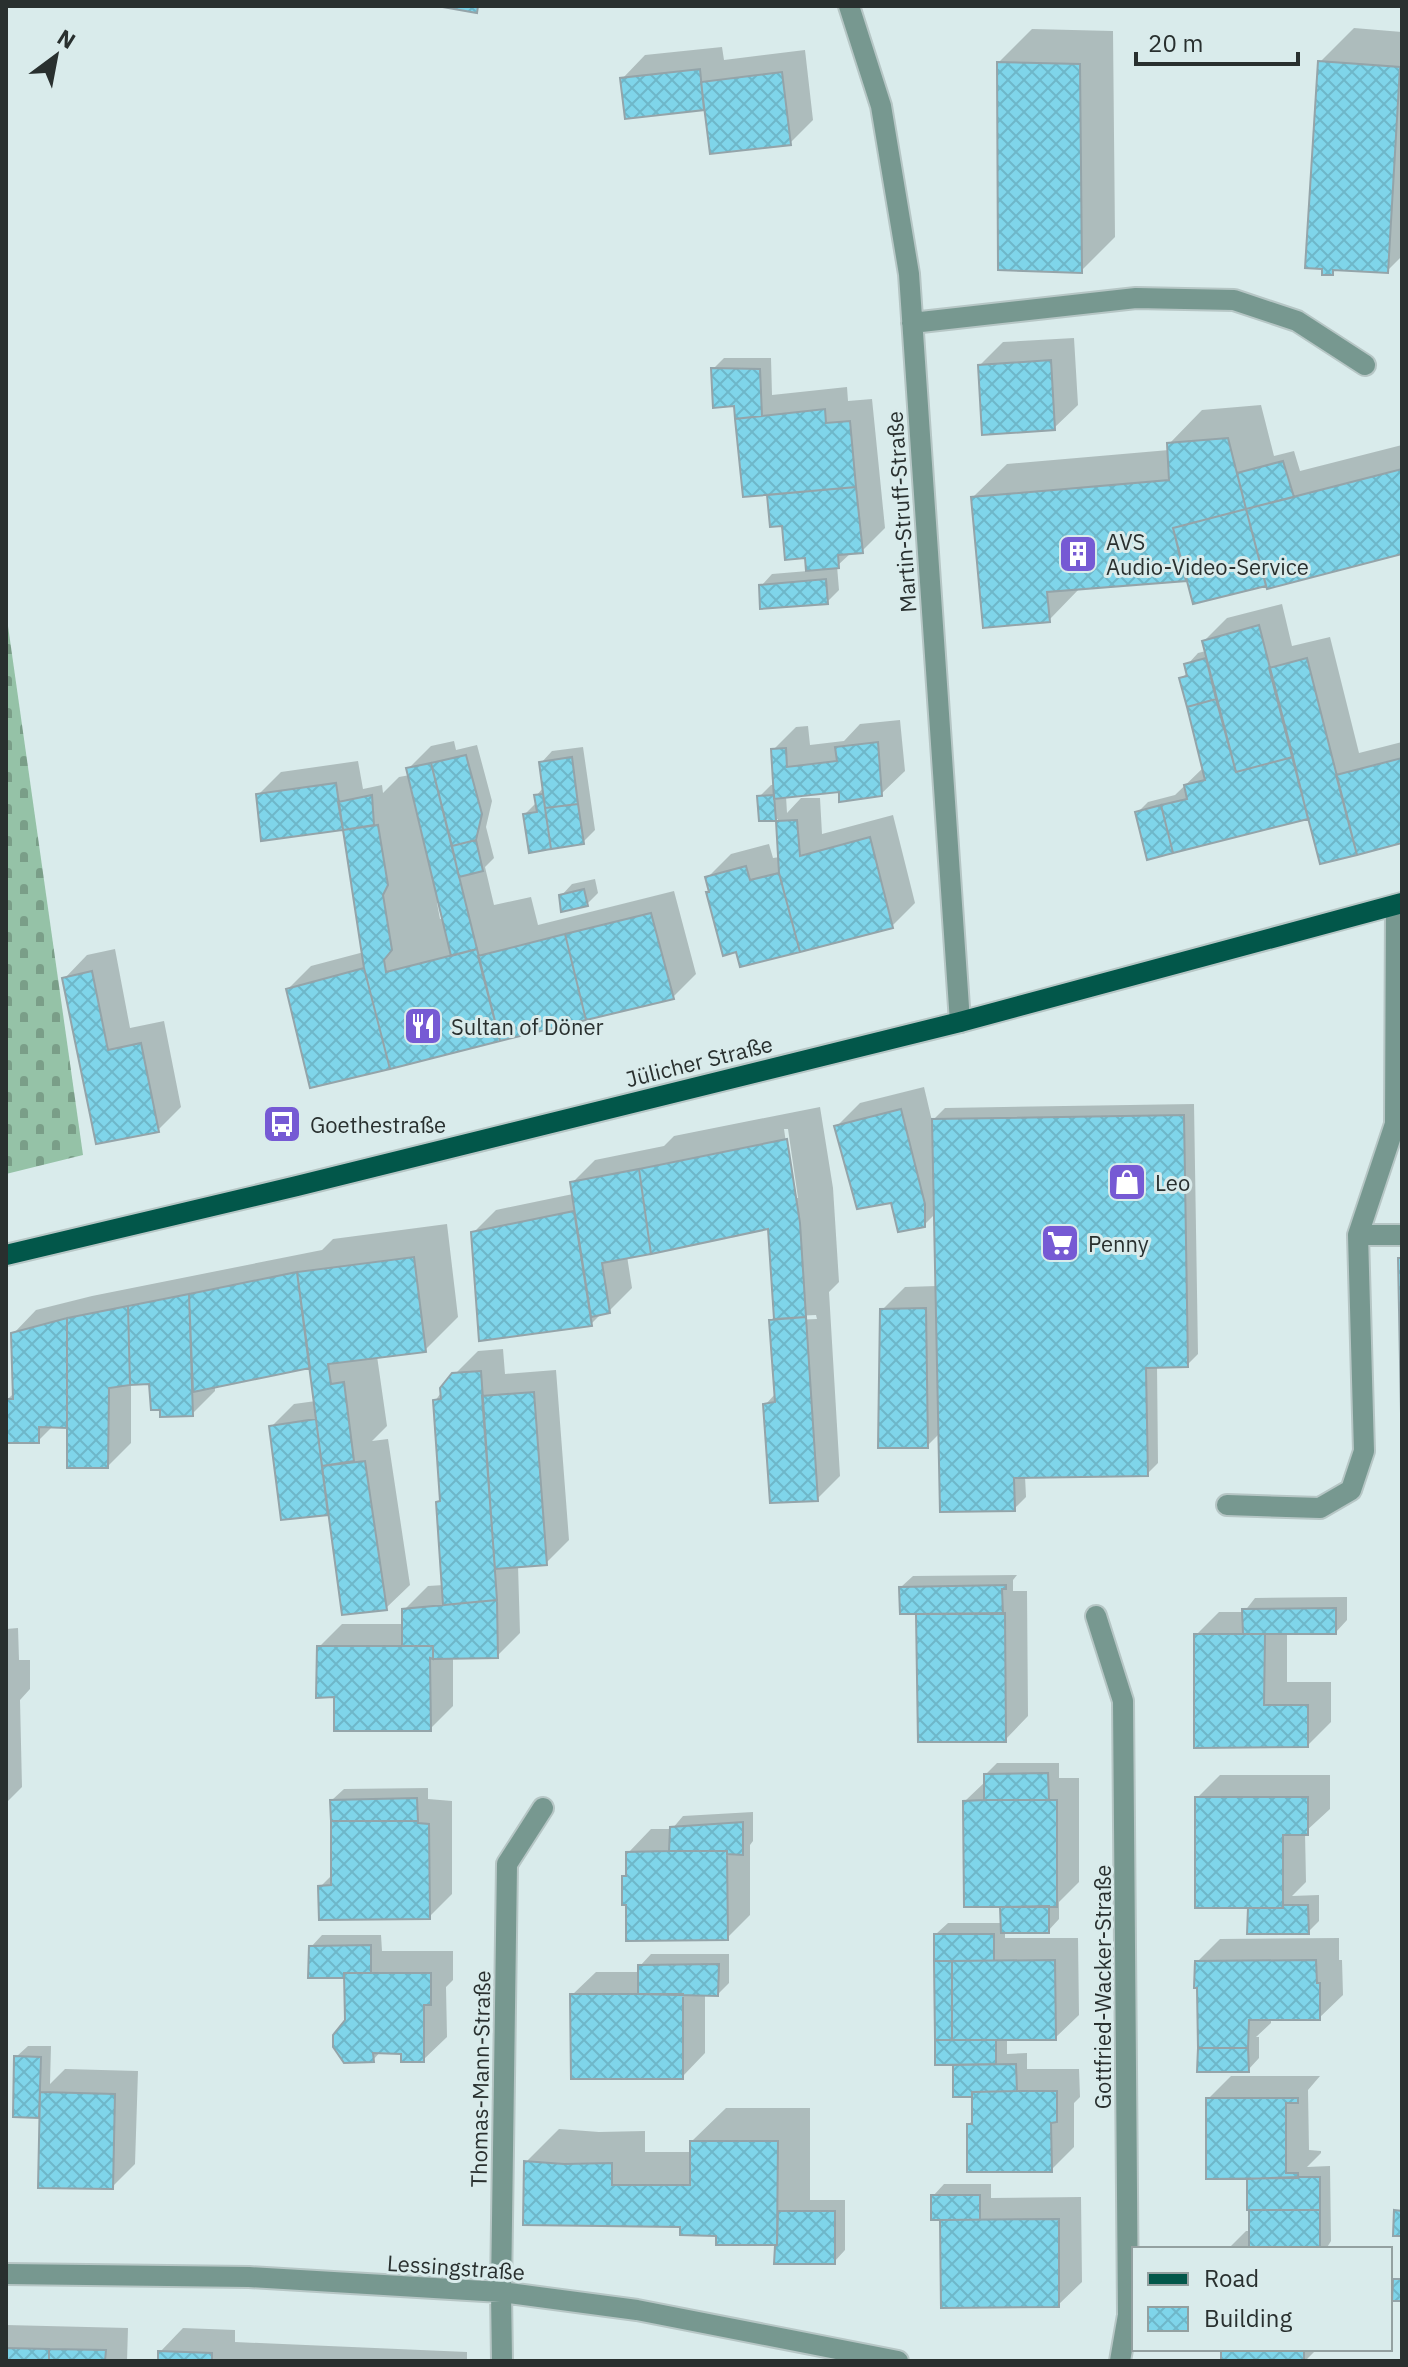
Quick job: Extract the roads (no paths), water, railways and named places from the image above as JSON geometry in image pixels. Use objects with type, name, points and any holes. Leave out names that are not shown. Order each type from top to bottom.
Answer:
[{"type":"main road","name":"Jülicher Straße","points":[[6,1255],[960,1022],[1399,904]]},
{"type":"street","name":"Martin-Struff-Straße","points":[[849,6],[881,106],[909,274],[960,1022]]},
{"type":"street","points":[[912,323],[1136,298],[1234,300],[1297,321],[1365,365]]},
{"type":"street","points":[[1227,1505],[1320,1508],[1351,1490],[1364,1451],[1358,1235],[1395,1124],[1399,904]]},
{"type":"street","points":[[1358,1235],[1402,1235]]},
{"type":"street","name":"Gottfried-Wacker-Straße","points":[[1096,1616],[1123,1701],[1128,2315],[1120,2361]]},
{"type":"street","name":"Thomas-Mann-Straße","points":[[502,2361],[507,1864],[543,1808]]},
{"type":"street","name":"Lessingstraße","points":[[6,2274],[249,2277],[501,2292],[637,2310],[898,2361]]},
{"type":"place","name":"AVS Audio-Video-Service","points":[[1078,554]]},
{"type":"place","name":"Sultan of Döner","points":[[423,1026]]},
{"type":"place","name":"Goethestraße","points":[[282,1124]]},
{"type":"place","name":"Leo","points":[[1127,1182]]},
{"type":"place","name":"Penny","points":[[1060,1243]]}]
